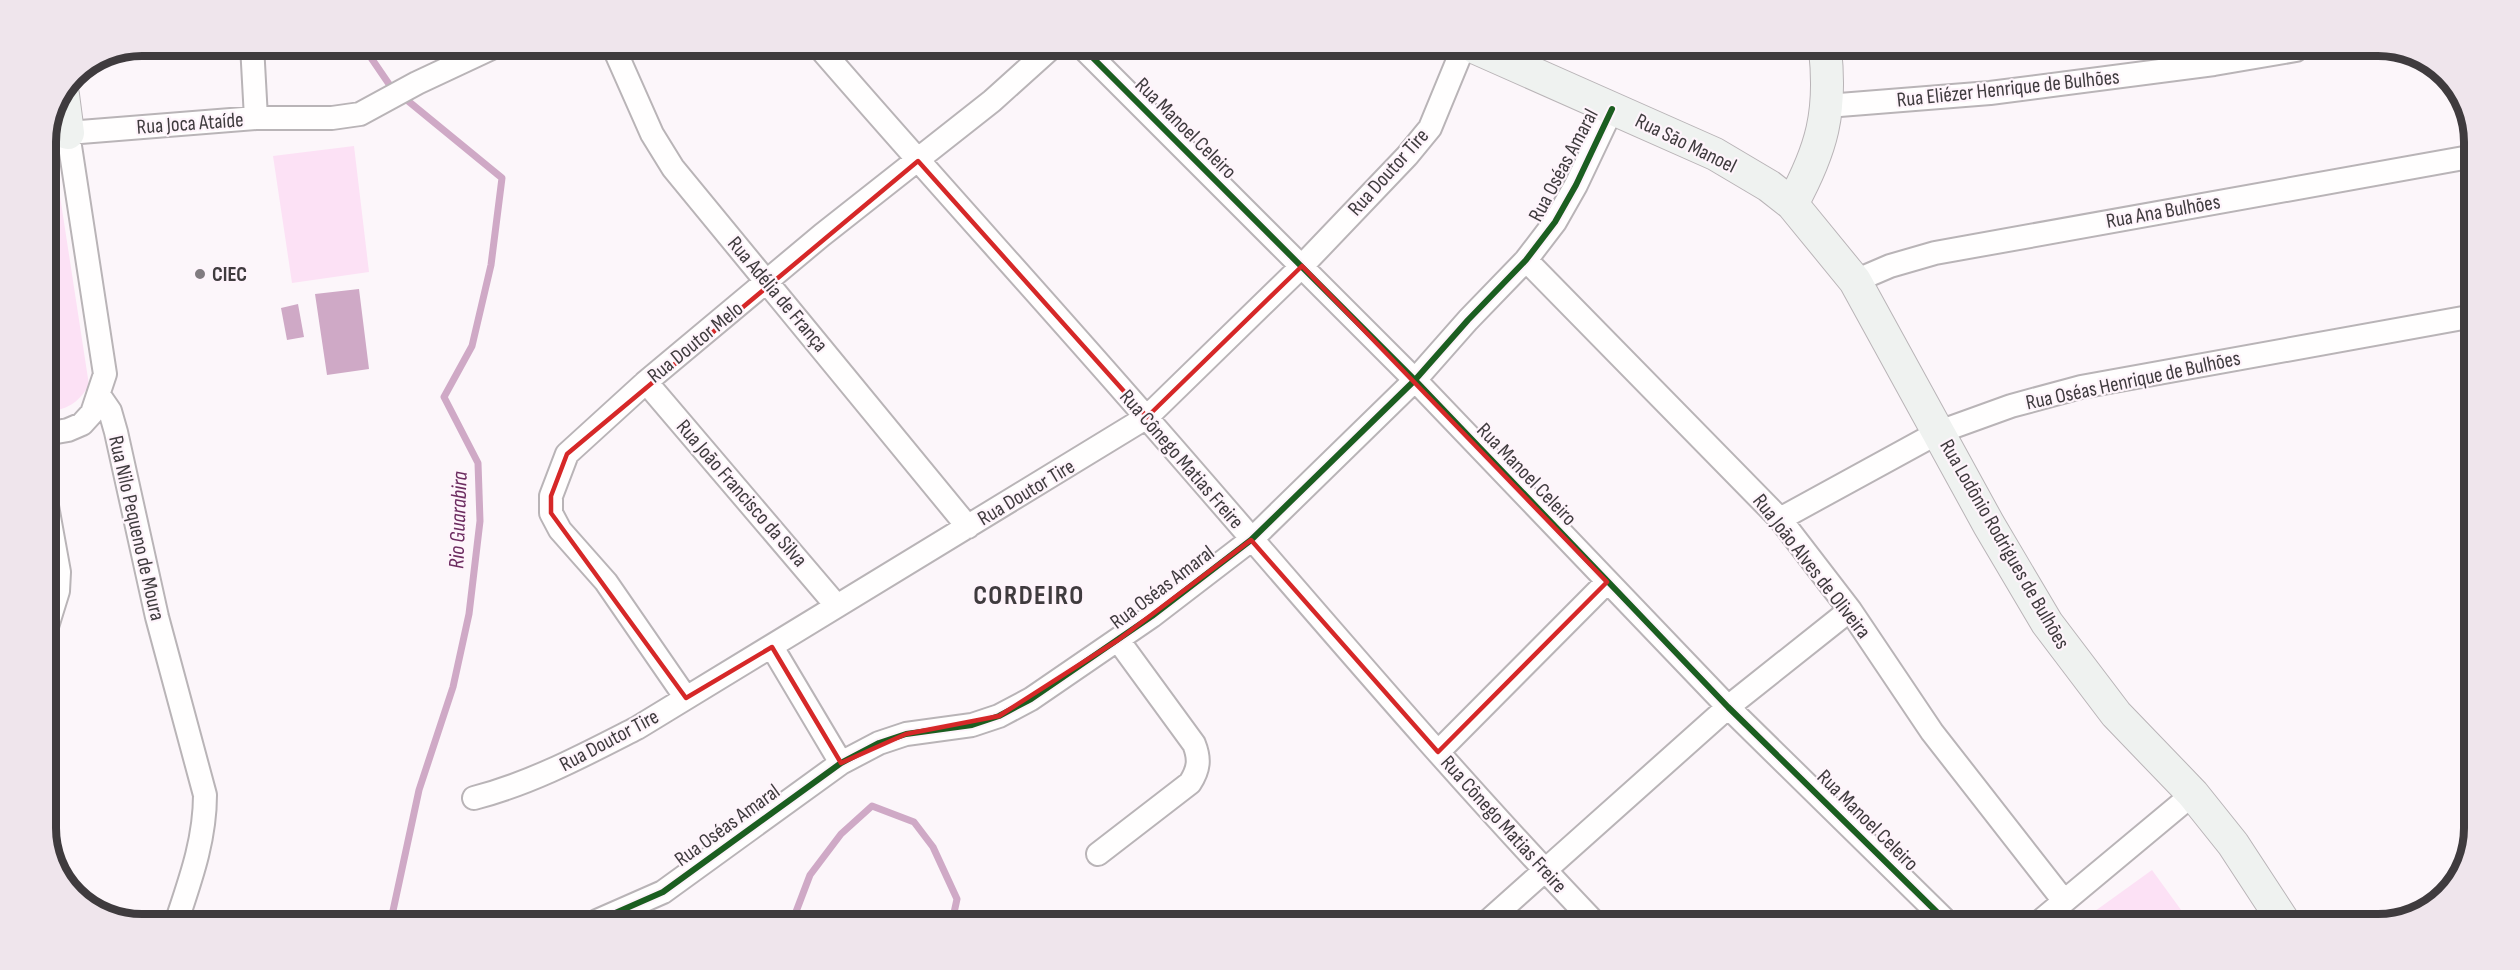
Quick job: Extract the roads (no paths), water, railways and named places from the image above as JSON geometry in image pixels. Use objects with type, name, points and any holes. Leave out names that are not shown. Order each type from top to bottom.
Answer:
[{"type":"main road","name":"Rua São Manoel","points":[[1494,56],[1715,154],[1769,186],[1792,204]]},
{"type":"main road","points":[[1792,204],[1821,144],[1827,106],[1825,56]]},
{"type":"main road","points":[[58,130],[60,115]]},
{"type":"main road","name":"Rua Lodônio Rodrigues de Bulhões","points":[[1792,204],[1855,281],[1989,525],[2047,623],[2076,664],[2124,723],[2193,795],[2233,844],[2279,914]]},
{"type":"street","points":[[252,56],[255,118]]},
{"type":"street","name":"Rua Joca Ataíde","points":[[58,130],[255,118],[332,118],[360,114],[417,83],[475,56]]},
{"type":"street","name":"Rua Adélia de França","points":[[617,56],[651,134],[673,168],[968,527]]},
{"type":"street","name":"Rua Cônego Matias Freire","points":[[828,56],[918,161],[1147,417],[1251,540],[1438,752],[1587,914]]},
{"type":"street","name":"Rua Doutor Melo","points":[[686,698],[618,599],[560,530],[550,513],[551,496],[567,454],[646,382],[769,282],[822,235],[992,101],[1042,56]]},
{"type":"street","name":"Rua Manoel Celeiro","points":[[1091,56],[1415,380],[1728,707],[1939,914]]},
{"type":"street","name":"Rua Doutor Tire","points":[[474,798],[510,789],[637,728],[1147,417],[1302,266],[1430,128],[1460,56]]},
{"type":"street","name":"Rua Eliézer Henrique de Bulhões","points":[[1827,106],[1990,93],[2261,56]]},
{"type":"street","name":"Rua Oséas Amaral","points":[[613,914],[663,892],[841,763],[879,743],[906,734],[972,725],[999,716],[1031,699],[1118,640],[1251,540],[1415,380],[1468,320],[1526,260],[1555,222],[1576,185],[1612,109]]},
{"type":"street","points":[[56,431],[82,424],[92,413],[105,374],[58,130]]},
{"type":"street","name":"Rua Ana Bulhões","points":[[1855,281],[1890,266],[1947,251],[2464,158]]},
{"type":"street","name":"Rua João Alves de Oliveira","points":[[1526,260],[1780,519],[1850,610],[1937,739],[2064,901]]},
{"type":"street","name":"Rua Oséas Henrique de Bulhões","points":[[1780,519],[1939,432],[2011,406],[2081,387],[2464,318]]},
{"type":"street","name":"Rua João Francisco da Silva","points":[[646,382],[836,605]]},
{"type":"street","name":"Rua Nilo Pequeno de Moura","points":[[99,395],[110,411],[116,432],[157,617],[205,795],[205,818],[200,851],[179,914]]},
{"type":"street","points":[[56,556],[59,572],[56,597]]},
{"type":"street","points":[[1438,752],[1607,582]]},
{"type":"street","points":[[1496,914],[1728,707],[1850,610]]},
{"type":"street","points":[[1098,854],[1190,783],[1196,772],[1199,757],[1194,744],[1118,640]]},
{"type":"street","points":[[772,647],[841,763]]},
{"type":"street","points":[[2049,914],[2193,795]]},
{"type":"waterway","name":"Rio Guarabira","points":[[370,56],[391,87],[502,178],[491,265],[472,346],[444,397],[478,463],[480,521],[469,614],[453,687],[419,790],[392,914]]},
{"type":"waterway","name":"Rio Guarabira","points":[[795,914],[810,875],[841,834],[872,806],[914,822],[933,847],[957,899],[954,914]]},
{"type":"place","name":"CIEC","points":[[200,274]]},
{"type":"district","name":"CORDEIRO","points":[[1029,595]]}]
